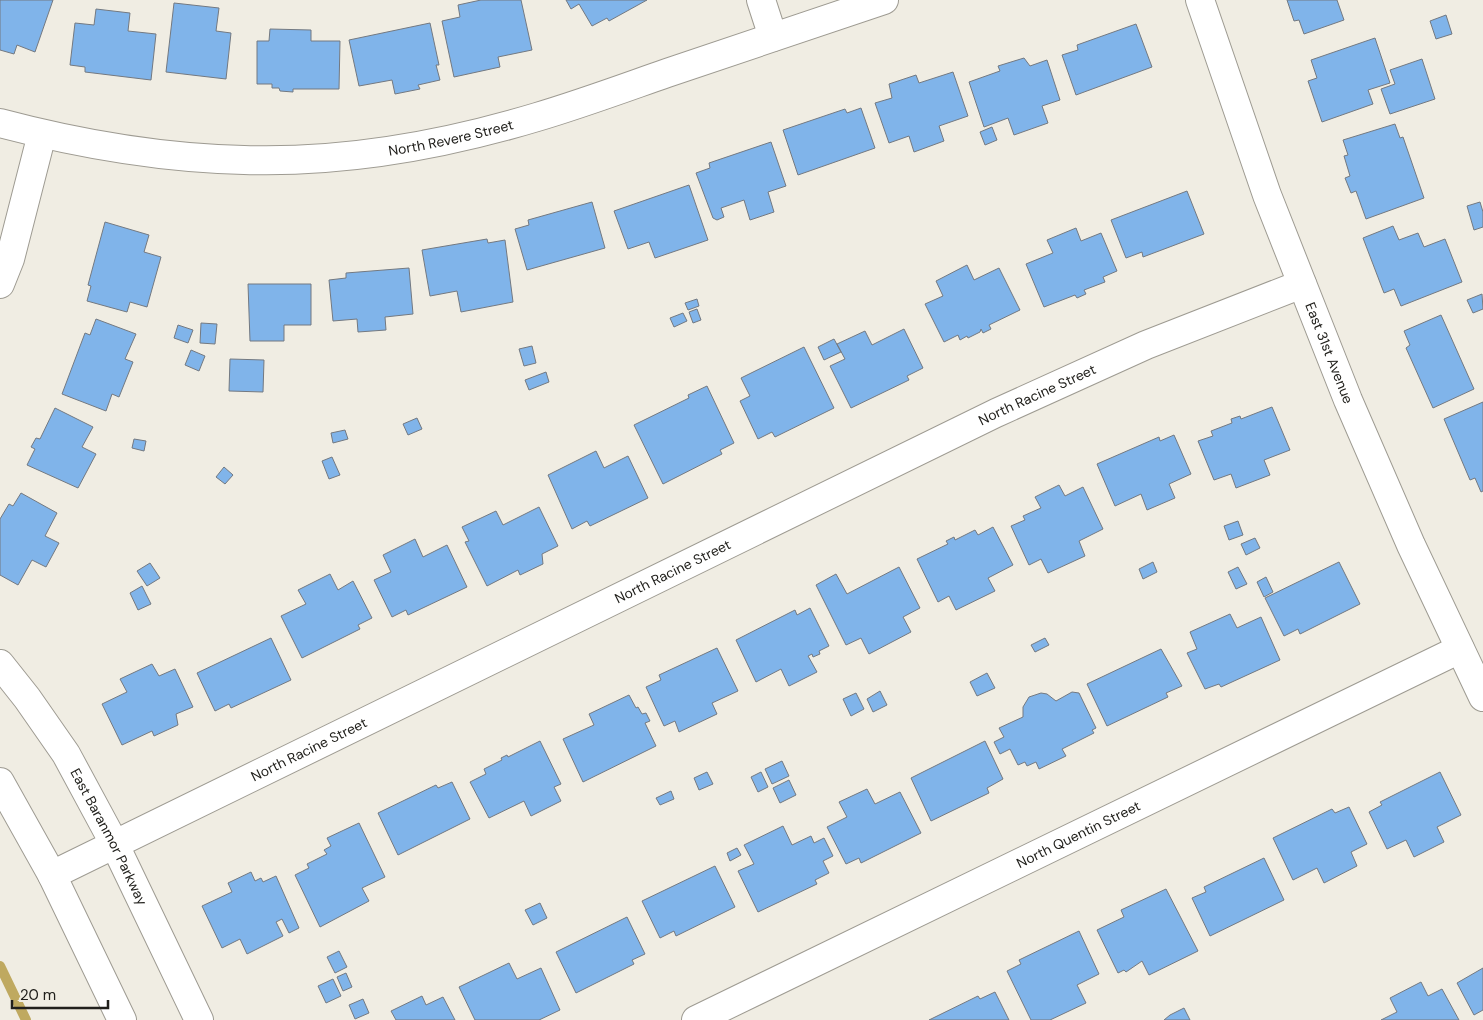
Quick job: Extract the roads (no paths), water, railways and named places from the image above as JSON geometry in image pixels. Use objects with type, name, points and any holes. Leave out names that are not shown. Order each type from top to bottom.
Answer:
[{"type":"street","points":[[761,0],[773,37]]},
{"type":"street","name":"North Revere Street","points":[[0,124],[133,151],[244,160],[320,157],[380,151],[434,142],[537,117],[884,0]]},
{"type":"street","name":"East 31st Avenue","points":[[1200,0],[1267,195],[1348,400],[1483,697]]},
{"type":"street","points":[[0,284],[10,259],[42,134]]},
{"type":"street","name":"North Racine Street","points":[[52,875],[114,843],[996,414],[1146,345],[1302,284]]},
{"type":"street","name":"North Quentin Street","points":[[696,1020],[1460,649]]},
{"type":"street","name":"East Baranmor Parkway","points":[[0,664],[27,698],[66,754],[114,843],[199,1020]]},
{"type":"street","points":[[0,782],[52,875],[122,1020]]},
{"type":"waterway","points":[[0,966],[26,1020]]}]
